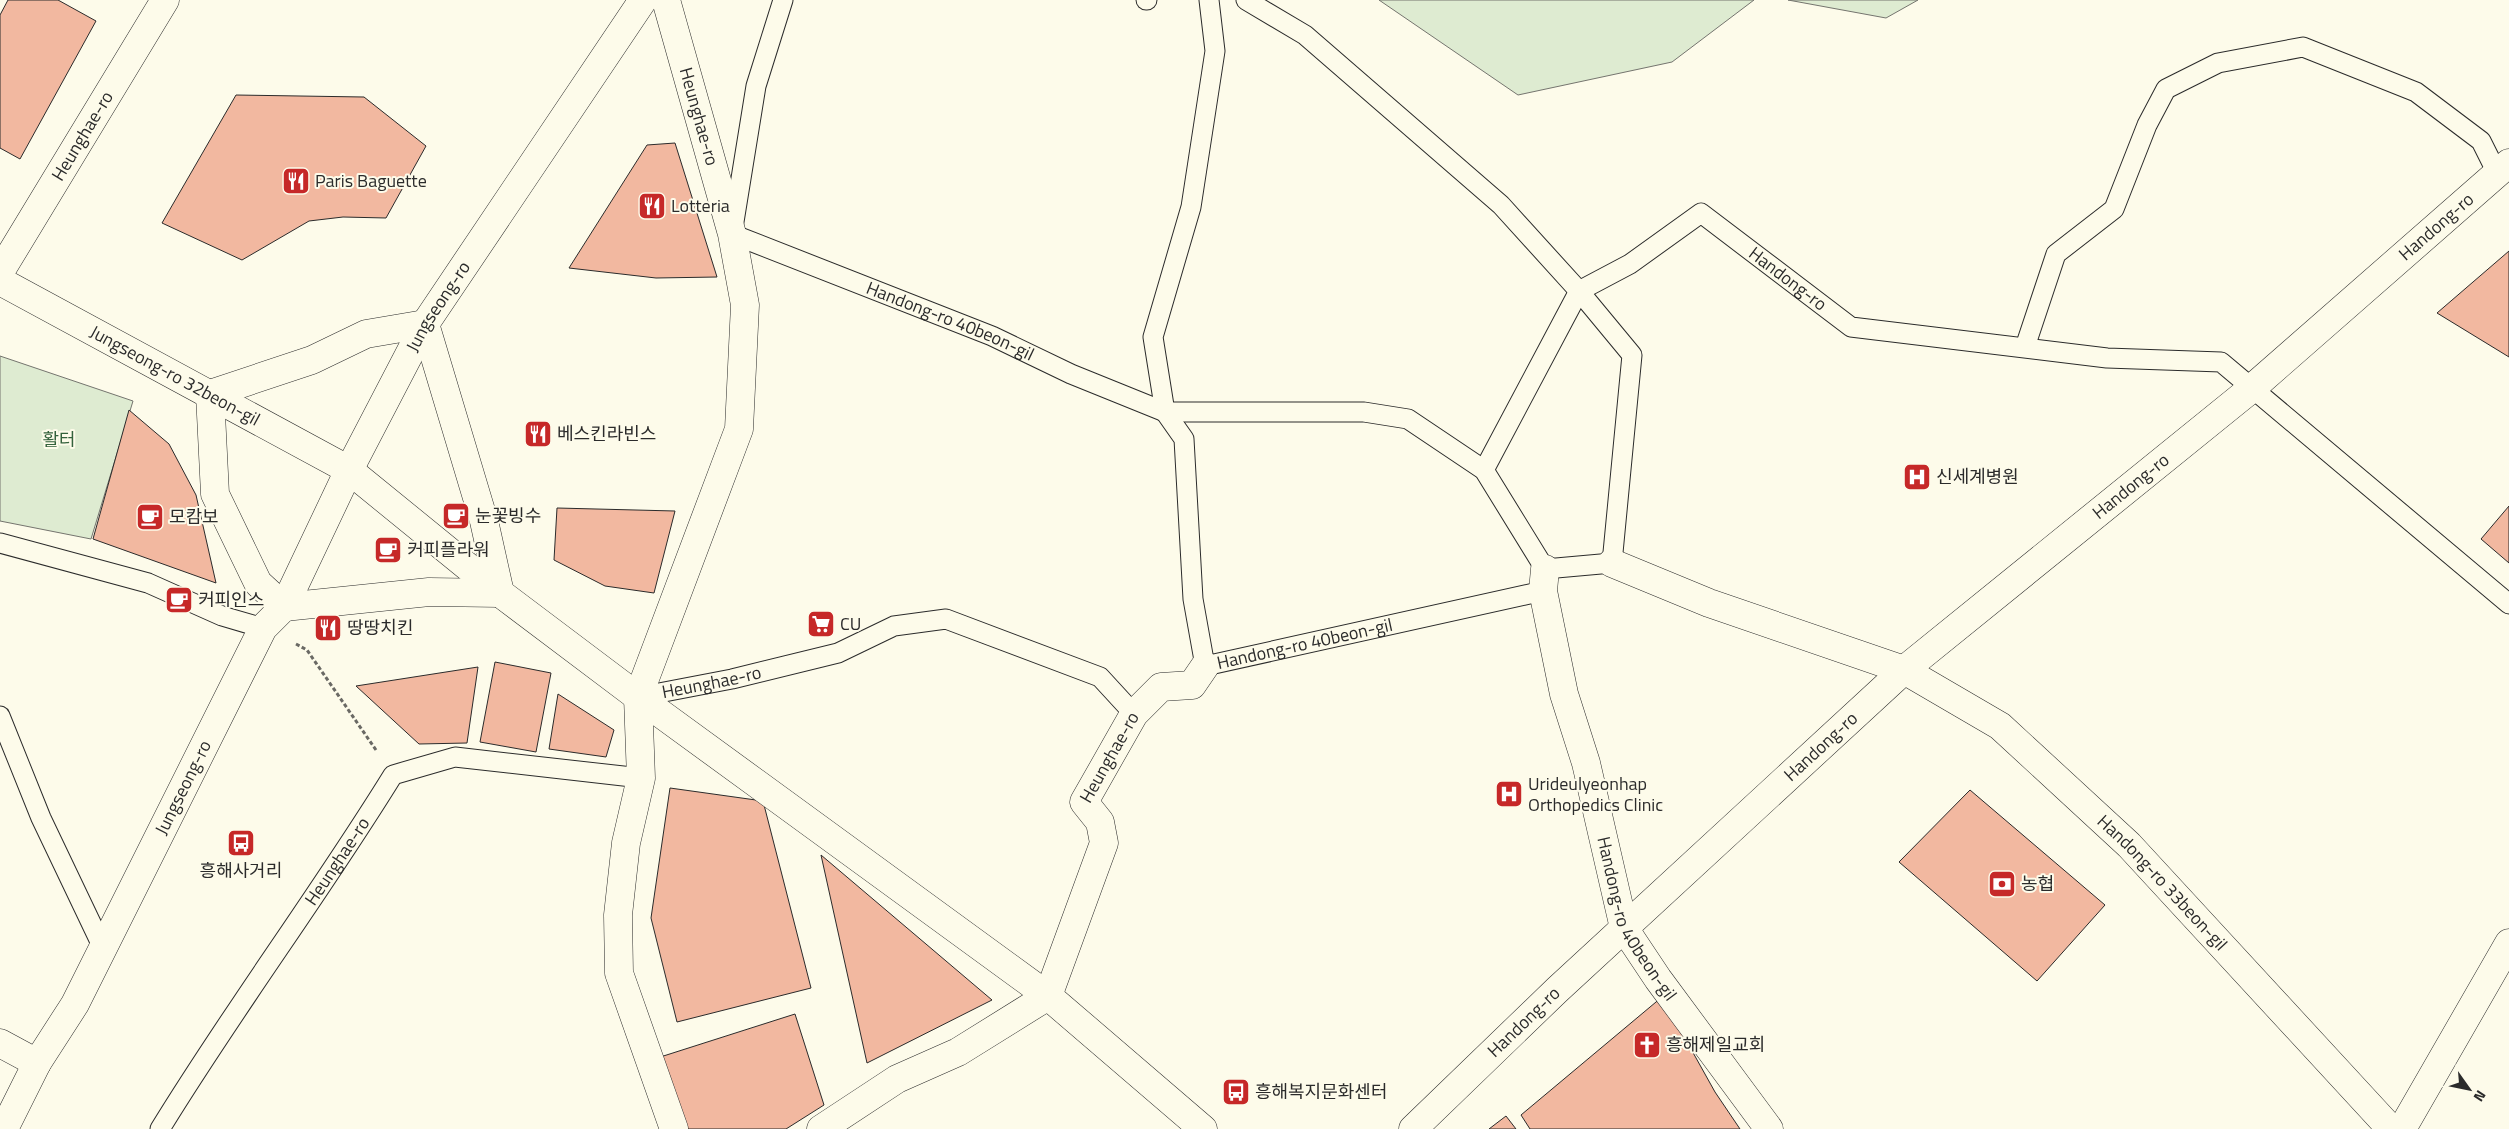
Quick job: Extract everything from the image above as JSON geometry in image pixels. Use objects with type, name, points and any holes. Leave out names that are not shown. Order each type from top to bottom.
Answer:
[{"type":"street","name":"Heunghae-ro","points":[[0,272],[165,0]]},
{"type":"street","name":"Jungseong-ro","points":[[4,1129],[37,1063],[75,1004],[104,948],[263,628],[284,607],[349,470],[425,324],[643,0]]},
{"type":"street","name":"Heunghae-ro","points":[[666,0],[732,234],[745,305],[739,429],[638,697],[641,778],[626,843],[618,915],[619,972],[674,1129]]},
{"type":"street","name":"Handong-ro","points":[[1413,1129],[1624,928],[1904,670],[2252,389],[2503,168]]},
{"type":"street","name":"Jungseong-ro 32beon-gil","points":[[0,281],[349,470],[500,593],[638,697],[1048,996],[1203,1129]]},
{"type":"street","points":[[425,324],[484,521],[500,593],[428,592],[284,607],[258,583],[215,494],[210,394],[312,360],[366,334],[425,324]]},
{"type":"street","name":"Handong-ro 33beon-gil","points":[[1612,563],[1708,604],[1904,670],[2000,726],[2130,845],[2391,1129]]},
{"type":"street","name":"Handong-ro 40beon-gil","points":[[1544,580],[1564,694],[1586,763],[1624,928],[1686,1017],[1769,1129]]},
{"type":"street","points":[[1134,714],[1161,688],[1192,685],[1205,666]]},
{"type":"street","name":"Heunghae-ro","points":[[1048,996],[1104,843],[1100,822],[1084,802],[1134,714]]},
{"type":"street","points":[[2402,1129],[2509,943]]},
{"type":"street","points":[[821,1129],[898,1079],[958,1052],[1048,996]]},
{"type":"street","points":[[0,1043],[37,1063]]},
{"type":"lane","name":"Heunghae-ro","points":[[732,234],[756,86],[783,0]]},
{"type":"lane","points":[[1165,412],[1153,337],[1191,207],[1215,51],[1210,0]]},
{"type":"lane","points":[[1246,0],[1306,35],[1501,205],[1579,291],[1632,355],[1612,563]]},
{"type":"lane","points":[[2025,347],[2056,254],[2114,209],[2146,125],[2166,89],[2218,63],[2303,47],[2416,92],[2481,141],[2503,168]]},
{"type":"lane","name":"Handong-ro","points":[[1579,291],[1630,264],[1701,213],[1851,327],[2106,358],[2221,362],[2509,604]]},
{"type":"lane","name":"Handong-ro 40beon-gil","points":[[732,234],[992,336],[1071,374],[1165,412],[1364,412],[1408,419],[1484,470],[1544,580]]},
{"type":"lane","points":[[1484,470],[1579,291]]},
{"type":"lane","name":"Handong-ro 40beon-gil","points":[[1165,412],[1184,439],[1193,599],[1205,666],[1612,563]]},
{"type":"lane","points":[[0,543],[148,583],[222,616],[263,628]]},
{"type":"lane","name":"Heunghae-ro","points":[[638,697],[732,679],[838,653],[894,626],[946,619],[1100,677],[1134,714]]},
{"type":"lane","points":[[1,721],[40,818],[104,948]]},
{"type":"lane","points":[[394,775],[455,757],[641,778]]},
{"type":"lane","name":"Heunghae-ro","points":[[160,1129],[206,1053],[343,856],[394,775]]},
{"type":"path","points":[[263,628],[307,650],[394,775]]},
{"type":"green space","points":[[1379,0],[1754,0],[1672,62],[1518,95]]},
{"type":"green space","points":[[1788,0],[1918,0],[1886,18]]},
{"type":"green space","name":"활터","points":[[0,356],[133,401],[91,539],[0,521]]},
{"type":"building","points":[[8,0],[58,0],[96,21],[20,159],[0,148],[0,15]]},
{"type":"building","name":"Paris Baguette","points":[[236,95],[364,97],[426,146],[386,218],[343,217],[309,221],[242,260],[162,223]]},
{"type":"building","name":"Lotteria","points":[[675,143],[717,277],[656,278],[569,268],[647,145]]},
{"type":"building","points":[[2509,251],[2509,357],[2437,313]]},
{"type":"building","name":"모캄보","points":[[129,410],[169,444],[196,495],[216,583],[93,539]]},
{"type":"building","points":[[2509,506],[2509,563],[2481,539]]},
{"type":"building","points":[[557,508],[675,511],[654,593],[605,586],[554,560]]},
{"type":"building","points":[[495,662],[551,673],[536,752],[480,742]]},
{"type":"building","points":[[478,667],[467,743],[419,744],[356,686]]},
{"type":"building","points":[[558,694],[614,730],[606,757],[549,749]]},
{"type":"building","points":[[670,788],[763,801],[811,988],[677,1022],[651,918]]},
{"type":"building","name":"농협","points":[[1970,790],[2105,905],[2037,981],[1899,862]]},
{"type":"building","points":[[821,855],[992,1000],[867,1063]]},
{"type":"building","name":"흥해제일교회","points":[[1662,997],[1715,1092],[1740,1129],[1530,1129],[1521,1115]]},
{"type":"building","points":[[795,1014],[824,1105],[786,1129],[677,1129],[654,1059]]},
{"type":"building","points":[[1506,1116],[1516,1129],[1489,1129]]},
{"type":"place","name":"Paris Baguette","points":[[296,181]]},
{"type":"place","name":"Lotteria","points":[[652,206]]},
{"type":"place","name":"베스킨라빈스","points":[[538,434]]},
{"type":"place","name":"신세계병원","points":[[1917,477]]},
{"type":"place","name":"눈꽃빙수","points":[[456,516]]},
{"type":"place","name":"모캄보","points":[[150,517]]},
{"type":"place","name":"커피플라워","points":[[388,550]]},
{"type":"place","name":"커피인스","points":[[179,600]]},
{"type":"place","name":"CU","points":[[821,624]]},
{"type":"place","name":"땅땅치킨","points":[[328,628]]},
{"type":"place","name":"Urideulyeonhap Orthopedics Clinic","points":[[1509,794]]},
{"type":"place","name":"흥해사거리","points":[[241,843]]},
{"type":"place","name":"농협","points":[[2002,884]]},
{"type":"place","name":"흥해제일교회","points":[[1647,1045]]},
{"type":"place","name":"흥해복지문화센터","points":[[1236,1092]]}]
